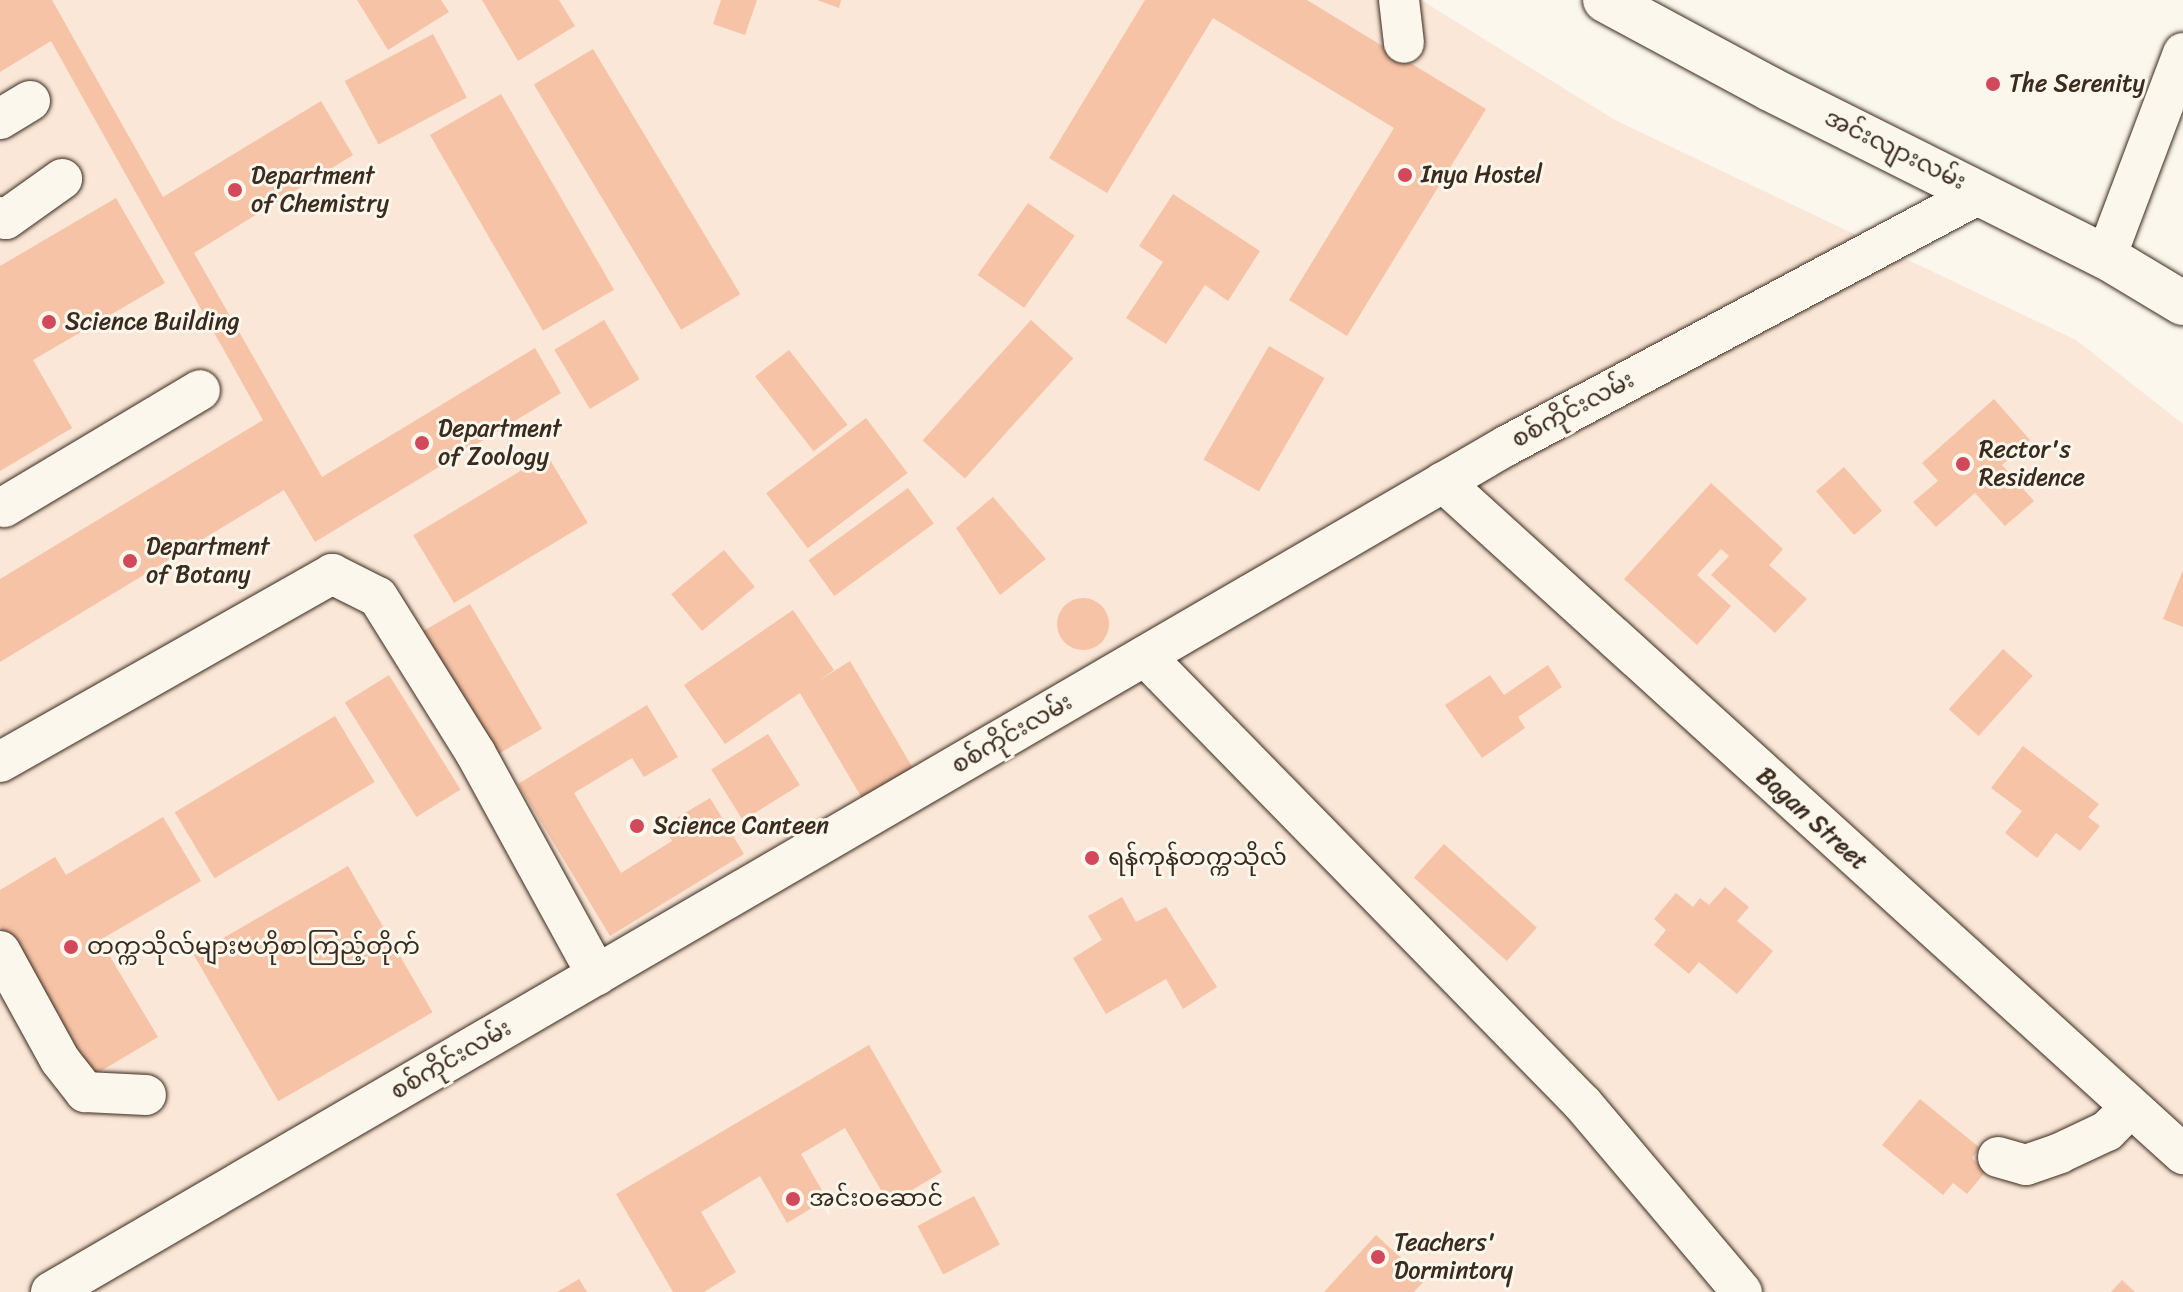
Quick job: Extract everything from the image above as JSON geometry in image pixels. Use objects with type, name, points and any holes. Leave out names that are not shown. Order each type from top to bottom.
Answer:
[{"type":"main road","name":"အင်းလျားလမ်း","points":[[1605,0],[1770,89],[2106,257],[2183,303]]},
{"type":"street","points":[[1399,0],[1404,43]]},
{"type":"street","points":[[2106,257],[2183,53]]},
{"type":"street","points":[[0,217],[6,219],[62,179]]},
{"type":"street","name":"စစ်ကိုင်းလမ်း","points":[[51,1292],[1443,482],[1981,193]]},
{"type":"street","points":[[4,507],[200,390]]},
{"type":"street","name":"Bagan Street","points":[[1443,482],[2183,1154]]},
{"type":"street","points":[[0,762],[332,574],[378,597],[476,754],[597,975]]},
{"type":"street","points":[[1145,656],[1583,1104],[1742,1292]]},
{"type":"street","points":[[0,951],[60,1060],[85,1092],[146,1095]]},
{"type":"street","points":[[1998,1157],[2026,1165],[2060,1153],[2107,1131],[2130,1108]]},
{"type":"shaded area","name":"ရန်ကုန်တက္ကသိုလ်","points":[[0,0],[1421,0],[1615,120],[2076,340],[2183,424],[2183,1292],[0,1292]]},
{"type":"building","points":[[0,0],[52,0],[163,197],[321,101],[353,155],[194,253],[322,477],[535,348],[561,393],[315,542],[284,490],[0,662],[0,579],[263,420],[51,41],[0,72]]},
{"type":"building","points":[[357,0],[441,0],[449,12],[388,50]]},
{"type":"building","points":[[482,0],[559,0],[575,26],[518,61]]},
{"type":"building","points":[[721,0],[757,0],[745,35],[713,24]]},
{"type":"building","points":[[817,0],[841,0],[839,8]]},
{"type":"building","name":"Inya Hostel","points":[[1145,0],[1307,0],[1486,109],[1347,336],[1289,300],[1394,128],[1213,18],[1107,193],[1049,158]]},
{"type":"building","points":[[433,34],[467,98],[379,145],[345,81]]},
{"type":"building","points":[[593,49],[740,294],[681,330],[534,85]]},
{"type":"building","points":[[501,94],[614,290],[543,331],[430,135]]},
{"type":"building","points":[[1173,194],[1260,251],[1228,301],[1205,285],[1166,344],[1126,318],[1163,262],[1139,246]]},
{"type":"building","name":"Science Building","points":[[116,198],[165,283],[33,360],[72,428],[0,471],[0,266]]},
{"type":"building","points":[[1028,203],[1075,236],[1024,308],[978,275]]},
{"type":"building","points":[[604,320],[640,379],[590,409],[554,350]]},
{"type":"building","points":[[1031,320],[1073,358],[965,479],[923,440]]},
{"type":"building","points":[[1269,346],[1324,378],[1259,491],[1204,459]]},
{"type":"building","points":[[789,350],[847,425],[814,451],[755,376]]},
{"type":"building","name":"Rector's Residence","points":[[1994,399],[2030,440],[2002,465],[2034,501],[2005,526],[1975,493],[1936,527],[1913,502],[1938,481],[1922,463]]},
{"type":"building","points":[[866,418],[908,473],[808,548],[766,493]]},
{"type":"building","points":[[547,455],[588,523],[454,603],[413,535]]},
{"type":"building","points":[[1844,467],[1882,511],[1854,535],[1816,491]]},
{"type":"building","points":[[1711,483],[1783,549],[1769,565],[1807,599],[1775,633],[1711,575],[1729,556],[1721,549],[1697,575],[1731,606],[1697,645],[1624,579]]},
{"type":"building","points":[[908,488],[934,524],[834,596],[808,560]]},
{"type":"building","points":[[993,497],[1046,559],[1000,595],[956,528]]},
{"type":"building","points":[[724,550],[755,587],[702,631],[671,594]]},
{"type":"building","points":[[2183,570],[2183,627],[2163,619]]},
{"type":"building","points":[[1083,598],[1102,605],[1109,624],[1102,643],[1083,650],[1064,643],[1057,624],[1064,605]]},
{"type":"building","points":[[470,604],[542,729],[495,756],[423,631]]},
{"type":"building","points":[[793,610],[834,670],[817,682],[850,661],[914,770],[863,800],[800,693],[725,744],[684,685]]},
{"type":"building","points":[[2003,649],[2033,676],[1979,736],[1949,709]]},
{"type":"building","points":[[1548,665],[1562,687],[1518,717],[1525,728],[1482,758],[1445,705],[1490,675],[1504,695]]},
{"type":"building","points":[[389,675],[461,789],[416,817],[345,703]]},
{"type":"building","points":[[647,705],[678,757],[644,777],[632,758],[574,793],[621,873],[672,841],[663,826],[710,798],[744,854],[610,936],[518,784]]},
{"type":"building","points":[[335,716],[375,782],[214,878],[175,812]]},
{"type":"building","points":[[768,734],[800,785],[743,820],[711,770]]},
{"type":"building","points":[[2023,746],[2099,804],[2088,817],[2100,826],[2080,851],[2056,833],[2037,858],[2005,833],[2022,811],[1991,788]]},
{"type":"building","points":[[163,817],[201,881],[100,940],[158,1037],[89,1078],[0,926],[0,890],[55,857],[66,875]]},
{"type":"building","points":[[1444,844],[1537,928],[1507,961],[1414,877]]},
{"type":"building","points":[[348,866],[433,1012],[278,1101],[194,955]]},
{"type":"building","points":[[1725,887],[1749,907],[1737,921],[1773,951],[1737,994],[1699,962],[1689,974],[1654,945],[1666,930],[1654,919],[1676,893],[1693,907],[1700,898],[1709,905]]},
{"type":"building","points":[[1122,897],[1136,922],[1166,907],[1217,987],[1183,1009],[1166,979],[1106,1014],[1073,958],[1102,940],[1088,916]]},
{"type":"building","points":[[869,1045],[942,1172],[889,1204],[845,1128],[801,1154],[827,1199],[787,1223],[760,1176],[701,1212],[736,1272],[704,1292],[673,1292],[616,1194]]},
{"type":"building","points":[[1920,1099],[1980,1148],[1972,1158],[1986,1171],[1967,1194],[1953,1183],[1943,1195],[1882,1145]]},
{"type":"building","points":[[974,1196],[1000,1245],[943,1275],[917,1226]]},
{"type":"building","name":"Teachers' Dormintory","points":[[1376,1235],[1425,1280],[1414,1292],[1324,1292]]},
{"type":"building","points":[[579,1279],[587,1292],[557,1292]]},
{"type":"building","points":[[2122,1280],[2135,1292],[2111,1292]]},
{"type":"place","name":"The Serenity","points":[[1993,84]]},
{"type":"place","name":"Inya Hostel","points":[[1405,175]]},
{"type":"place","name":"Department of Chemistry","points":[[235,190]]},
{"type":"place","name":"Science Building","points":[[49,322]]},
{"type":"place","name":"Department of Zoology","points":[[422,443]]},
{"type":"place","name":"Rector's Residence","points":[[1963,464]]},
{"type":"place","name":"Department of Botany","points":[[130,561]]},
{"type":"place","name":"Science Canteen","points":[[637,826]]},
{"type":"place","name":"ရန်ကုန်တက္ကသိုလ်","points":[[1092,858]]},
{"type":"place","name":"တက္ကသိုလ်များဗဟိုစာကြည့်တိုက်","points":[[71,947]]},
{"type":"place","name":"အင်းဝ‌ဆောင်","points":[[793,1199]]},
{"type":"place","name":"Teachers' Dormintory","points":[[1378,1257]]}]
